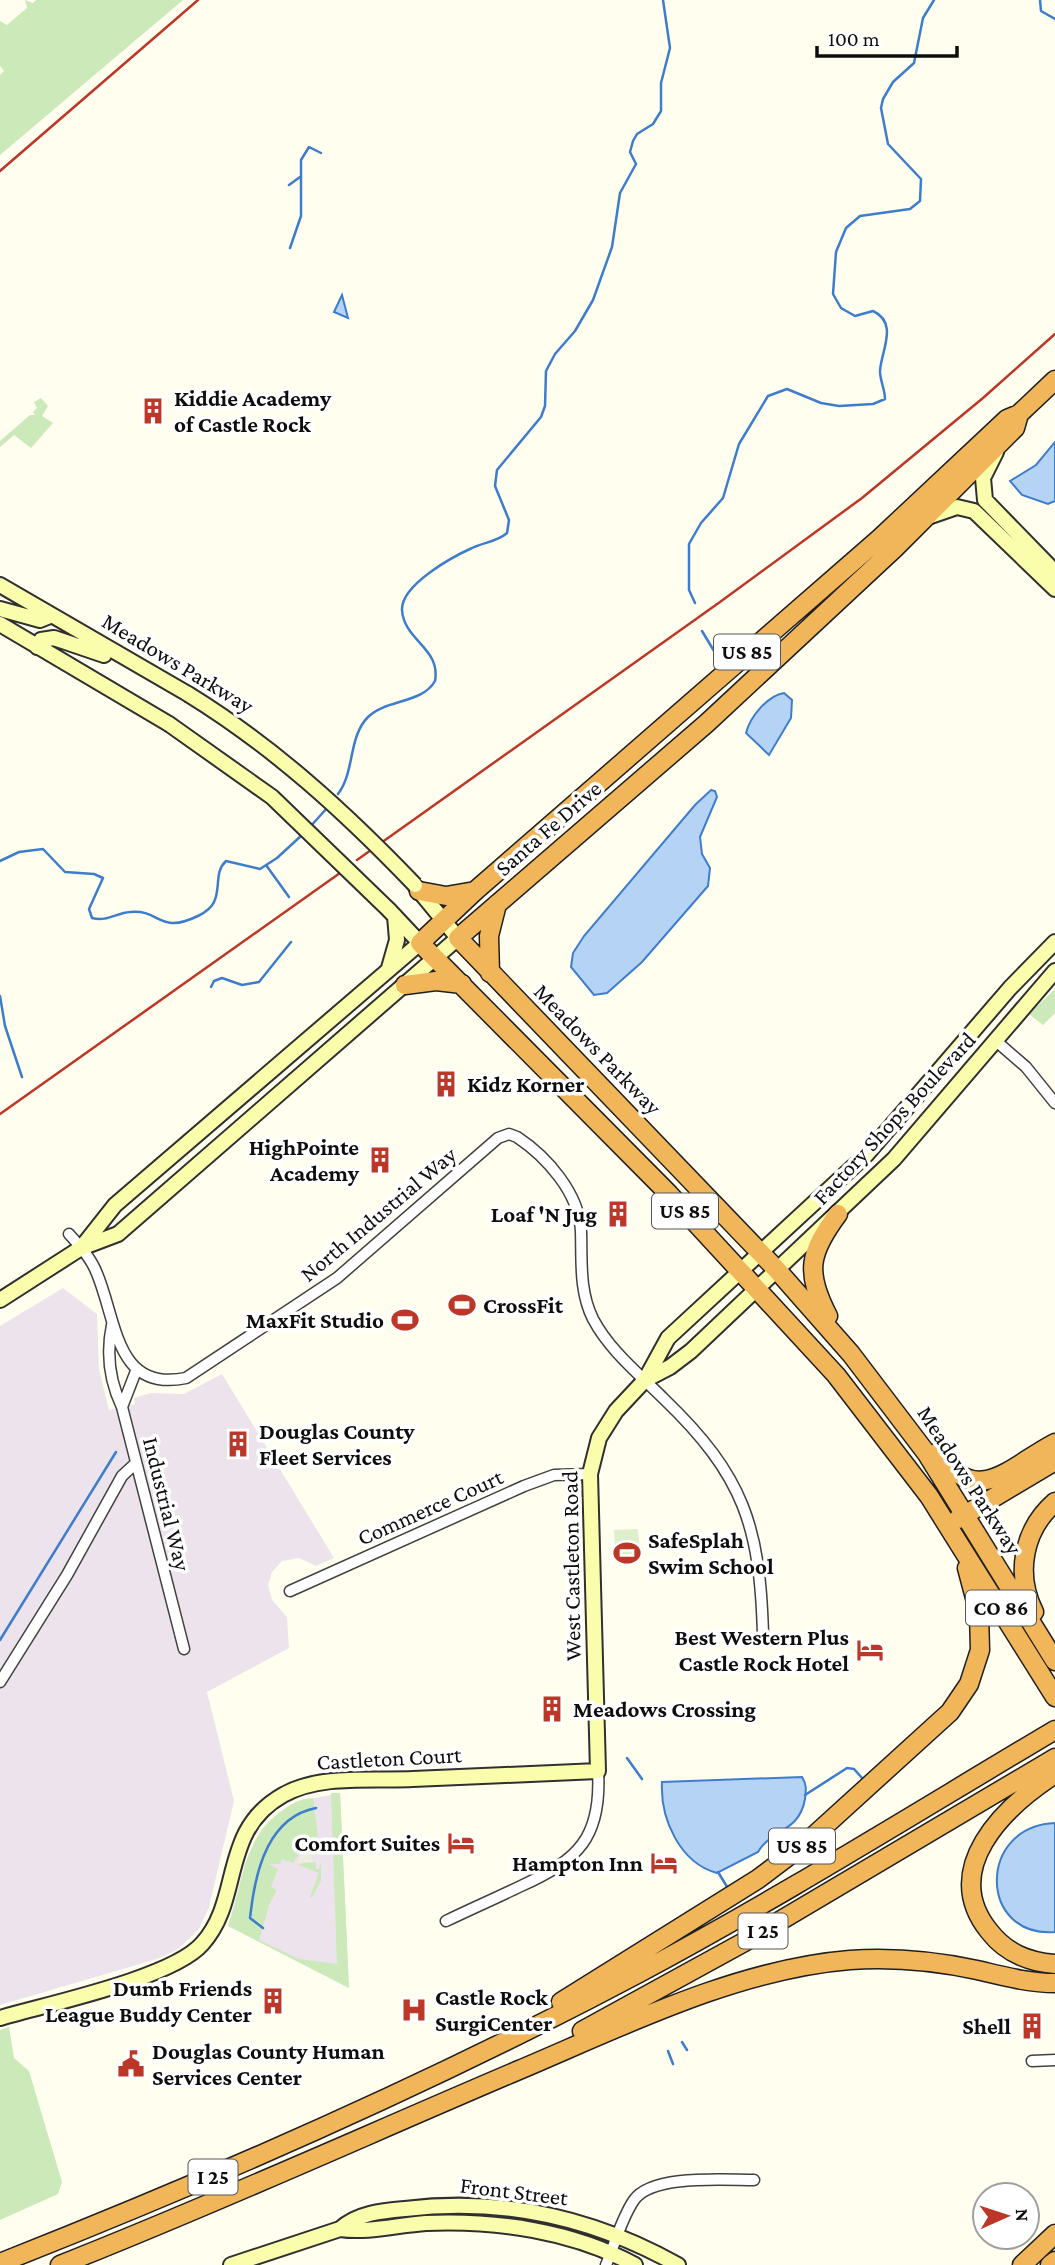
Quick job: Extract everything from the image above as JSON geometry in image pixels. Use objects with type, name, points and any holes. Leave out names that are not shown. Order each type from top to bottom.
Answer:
[{"type":"highway","name":"Santa Fe Drive","points":[[420,943],[475,891],[879,539],[1007,419],[1019,415],[1055,380]]},
{"type":"highway","name":"Santa Fe Drive","points":[[458,938],[707,723],[918,524],[1015,428],[1019,415]]},
{"type":"highway","points":[[417,888],[446,896],[475,891]]},
{"type":"highway","points":[[490,973],[489,936],[497,903]]},
{"type":"highway","name":"Meadows Parkway","points":[[458,938],[760,1253],[843,1344],[911,1432],[965,1513],[1048,1661]]},
{"type":"highway","name":"Meadows Parkway","points":[[420,943],[760,1289],[870,1415],[929,1496],[961,1547]]},
{"type":"highway","points":[[405,985],[436,981],[463,984]]},
{"type":"highway","points":[[838,1214],[816,1247],[813,1273],[820,1301],[843,1344]]},
{"type":"highway","points":[[911,1432],[934,1446],[959,1477],[978,1483],[1003,1475],[1055,1443]]},
{"type":"highway","points":[[961,1547],[956,1525],[965,1513],[1055,1461]]},
{"type":"highway","points":[[1048,1661],[1023,1572],[1024,1556],[1033,1528],[1055,1502]]},
{"type":"highway","name":"CO 86","points":[[961,1547],[1048,1661],[1055,1696]]},
{"type":"highway","name":"US 85","points":[[492,2049],[593,1981],[758,1879],[807,1842],[940,1723],[969,1684],[980,1650],[979,1613],[961,1547]]},
{"type":"highway","points":[[924,1808],[1055,1721]]},
{"type":"highway","name":"I 25","points":[[0,2263],[264,2155],[492,2049],[652,1966],[1055,1730]]},
{"type":"highway","name":"I 25","points":[[61,2265],[262,2182],[464,2092],[746,1941],[1055,1758]]},
{"type":"highway","points":[[1055,1774],[1020,1798],[994,1825],[977,1856],[971,1882],[977,1911],[996,1939],[1020,1956],[1055,1964]]},
{"type":"highway","points":[[464,2092],[672,2006],[724,1989],[820,1964],[907,1960],[936,1962],[1017,1980],[1055,1983]]},
{"type":"highway","points":[[1022,2265],[1055,2234]]},
{"type":"highway","points":[[1050,2265],[1055,2261]]},
{"type":"main road","points":[[1003,440],[983,478],[982,494],[990,507],[1055,572]]},
{"type":"main road","points":[[918,524],[944,509],[968,508],[979,515],[1055,589]]},
{"type":"main road","name":"Meadows Parkway","points":[[0,585],[243,729],[303,776],[417,888],[458,938]]},
{"type":"main road","points":[[0,609],[40,620],[50,616]]},
{"type":"main road","name":"Meadows Parkway","points":[[0,624],[220,757],[312,832],[420,943]]},
{"type":"main road","points":[[37,646],[41,640],[54,638],[105,655],[116,654]]},
{"type":"main road","points":[[389,968],[397,940],[392,913]]},
{"type":"main road","name":"Santa Fe Drive","points":[[0,1300],[81,1248],[110,1239],[139,1217],[458,938]]},
{"type":"main road","name":"Factory Shops Boulevard","points":[[645,1380],[668,1338],[867,1154],[1010,988],[1055,942]]},
{"type":"main road","name":"Santa Fe Drive","points":[[81,1248],[115,1205],[420,943]]},
{"type":"main road","name":"Factory Shops Boulevard","points":[[645,1380],[670,1367],[760,1289],[894,1159],[1055,971]]},
{"type":"main road","name":"West Castleton Road","points":[[598,1771],[590,1474],[595,1448],[604,1428],[645,1380]]},
{"type":"main road","name":"Castleton Court","points":[[0,2018],[161,1971],[193,1954],[218,1920],[236,1851],[248,1828],[268,1806],[298,1788],[342,1782],[598,1771]]},
{"type":"main road","name":"Front Street","points":[[232,2265],[340,2229],[355,2218],[391,2210],[475,2206],[545,2213],[620,2235],[678,2265]]},
{"type":"main road","name":"Front Street","points":[[340,2229],[365,2231],[444,2222],[504,2226],[551,2234],[609,2260],[635,2265]]},
{"type":"street","points":[[996,1041],[1026,1067],[1055,1103]]},
{"type":"street","name":"North Industrial Way","points":[[136,1371],[163,1381],[186,1378],[199,1372],[337,1279],[375,1249],[490,1144],[509,1135],[523,1141],[554,1172],[573,1198],[580,1223],[582,1283],[588,1308],[609,1343],[645,1380]]},
{"type":"street","points":[[69,1234],[94,1268],[122,1349],[136,1371],[122,1407]]},
{"type":"street","points":[[112,1321],[109,1363],[122,1407]]},
{"type":"street","points":[[645,1380],[703,1438],[738,1493],[758,1556],[763,1635]]},
{"type":"street","name":"Industrial Way","points":[[122,1407],[184,1649]]},
{"type":"street","points":[[0,1682],[66,1575],[122,1476],[136,1463]]},
{"type":"street","name":"Commerce Court","points":[[290,1591],[533,1482],[566,1474],[590,1474]]},
{"type":"street","points":[[446,1921],[549,1873],[570,1860],[580,1850],[593,1826],[599,1803],[598,1771]]},
{"type":"street","points":[[1032,2061],[1055,2060]]},
{"type":"street","points":[[609,2260],[635,2198],[655,2185],[754,2180]]},
{"type":"shaded area","points":[[63,1288],[97,1314],[99,1369],[109,1410],[135,1404],[134,1398],[151,1393],[184,1394],[222,1374],[334,1558],[316,1566],[299,1558],[282,1561],[272,1572],[268,1585],[272,1600],[287,1617],[289,1648],[207,1692],[234,1801],[209,1907],[199,1929],[177,1950],[157,1959],[0,2005],[0,1326]]},
{"type":"shaded area","points":[[340,1793],[349,1988],[228,1926],[245,1863],[262,1829],[296,1802]]},
{"type":"shaded area","points":[[320,1837],[310,1840],[312,1862],[297,1863],[309,1838]]},
{"type":"green space","points":[[25,0],[33,3],[36,0],[183,0],[0,155],[0,75],[4,71],[0,66],[0,21],[7,25],[27,8]]},
{"type":"green space","points":[[41,398],[48,406],[42,416],[53,423],[31,448],[14,435],[0,447],[0,441],[30,415],[35,415],[33,412],[37,408],[34,402]]},
{"type":"green space","points":[[1055,989],[1055,1013],[1043,1025],[1029,1014]]},
{"type":"green space","name":"SafeSplah Swim School","points":[[638,1529],[640,1561],[616,1563],[614,1530]]},
{"type":"green space","points":[[331,1793],[340,1793],[349,1988],[228,1926],[246,1862],[259,1834],[286,1807],[313,1798],[318,1837],[309,1838],[293,1863],[282,1859],[280,1864],[269,1864],[278,1869],[271,1887],[277,1890],[269,1905],[259,1940],[299,1959],[337,1964]]},
{"type":"green space","points":[[316,1862],[316,1869],[319,1869],[321,1862],[321,1881],[310,1897],[319,1873],[297,1864]]},
{"type":"green space","points":[[9,2027],[14,2058],[29,2071],[62,2182],[58,2194],[0,2220],[0,2030]]},
{"type":"water","points":[[342,295],[348,318],[334,312]]},
{"type":"water","points":[[1055,442],[1055,501],[1048,504],[1022,495],[1010,481],[1036,465]]},
{"type":"water","points":[[784,693],[792,700],[791,718],[769,755],[746,733],[760,708],[771,698]]},
{"type":"water","points":[[711,790],[715,791],[717,797],[700,837],[702,854],[710,868],[708,886],[642,962],[607,993],[594,995],[571,967],[573,953],[584,936],[695,805]]},
{"type":"water","points":[[802,1777],[806,1790],[805,1799],[797,1818],[770,1838],[758,1852],[717,1873],[704,1868],[683,1850],[669,1824],[662,1796],[662,1782]]},
{"type":"water","points":[[1055,1823],[1055,1932],[1030,1929],[1012,1918],[1001,1901],[997,1881],[1000,1860],[1011,1842],[1029,1829]]},
{"type":"waterway","points":[[338,794],[347,776],[357,734],[368,717],[384,707],[422,694],[435,681],[433,660],[404,621],[402,610],[410,591],[429,573],[452,558],[507,533],[509,520],[495,486],[497,470],[541,417],[545,406],[546,371],[555,354],[575,331],[593,300],[612,247],[620,193],[636,164],[630,152],[633,141],[637,134],[653,124],[661,111],[661,83],[670,48],[663,0]]},
{"type":"waterway","points":[[695,603],[689,590],[689,544],[701,523],[723,498],[739,444],[768,396],[787,389],[821,403],[839,406],[873,404],[885,399],[880,371],[887,338],[885,323],[881,316],[873,311],[855,316],[841,308],[833,294],[836,252],[846,228],[860,216],[910,209],[920,201],[921,179],[888,144],[881,108],[893,82],[914,63],[923,18],[934,0]]},
{"type":"waterway","points":[[1040,0],[1041,11],[1055,19]]},
{"type":"waterway","points":[[290,248],[301,216],[301,160],[309,147],[321,153]]},
{"type":"waterway","points":[[289,185],[300,177]]},
{"type":"waterway","points":[[702,631],[717,656],[718,666]]},
{"type":"waterway","points":[[309,828],[328,807]]},
{"type":"waterway","points":[[0,861],[19,852],[43,849],[65,872],[94,874],[103,878],[89,909],[92,918],[102,919],[140,912],[175,923],[198,916],[211,907],[216,897],[220,870],[226,861],[260,869],[277,858],[302,835]]},
{"type":"waterway","points":[[266,865],[289,897]]},
{"type":"waterway","points":[[211,987],[214,981],[222,978],[242,985],[259,982],[291,942]]},
{"type":"waterway","points":[[0,996],[5,1026],[22,1077]]},
{"type":"waterway","points":[[0,1640],[116,1452]]},
{"type":"waterway","points":[[627,1758],[642,1779]]},
{"type":"waterway","points":[[805,1795],[847,1768],[854,1769],[862,1778]]},
{"type":"waterway","points":[[263,1928],[250,1918],[261,1862],[276,1833],[287,1822],[300,1813],[316,1808]]},
{"type":"waterway","points":[[775,1837],[784,1847]]},
{"type":"waterway","points":[[718,1872],[729,1890]]},
{"type":"waterway","points":[[682,2042],[687,2050]]},
{"type":"waterway","points":[[668,2051],[673,2064]]},
{"type":"railway","points":[[0,171],[198,0]]},
{"type":"railway","points":[[357,860],[862,498],[983,398],[1055,334]]},
{"type":"railway","points":[[0,1114],[340,873]]},
{"type":"place","name":"Kiddie Academy of Castle Rock","points":[[153,411]]},
{"type":"place","name":"Kidz Korner","points":[[446,1084]]},
{"type":"place","name":"HighPointe Academy","points":[[380,1160]]},
{"type":"place","name":"Loaf 'N Jug","points":[[618,1214]]},
{"type":"place","name":"CrossFit","points":[[462,1305]]},
{"type":"place","name":"MaxFit Studio","points":[[405,1320]]},
{"type":"place","name":"Douglas County Fleet Services","points":[[238,1444]]},
{"type":"place","name":"SafeSplah Swim School","points":[[627,1553]]},
{"type":"place","name":"Best Western Plus Castle Rock Hotel","points":[[870,1650]]},
{"type":"place","name":"Meadows Crossing","points":[[552,1709]]},
{"type":"place","name":"Comfort Suites","points":[[461,1843]]},
{"type":"place","name":"Hampton Inn","points":[[664,1863]]},
{"type":"place","name":"Dumb Friends League Buddy Center","points":[[273,2001]]},
{"type":"place","name":"Castle Rock SurgiCenter","points":[[414,2010]]},
{"type":"place","name":"Shell","points":[[1032,2026]]},
{"type":"place","name":"Douglas County Human Services Center","points":[[131,2064]]}]
